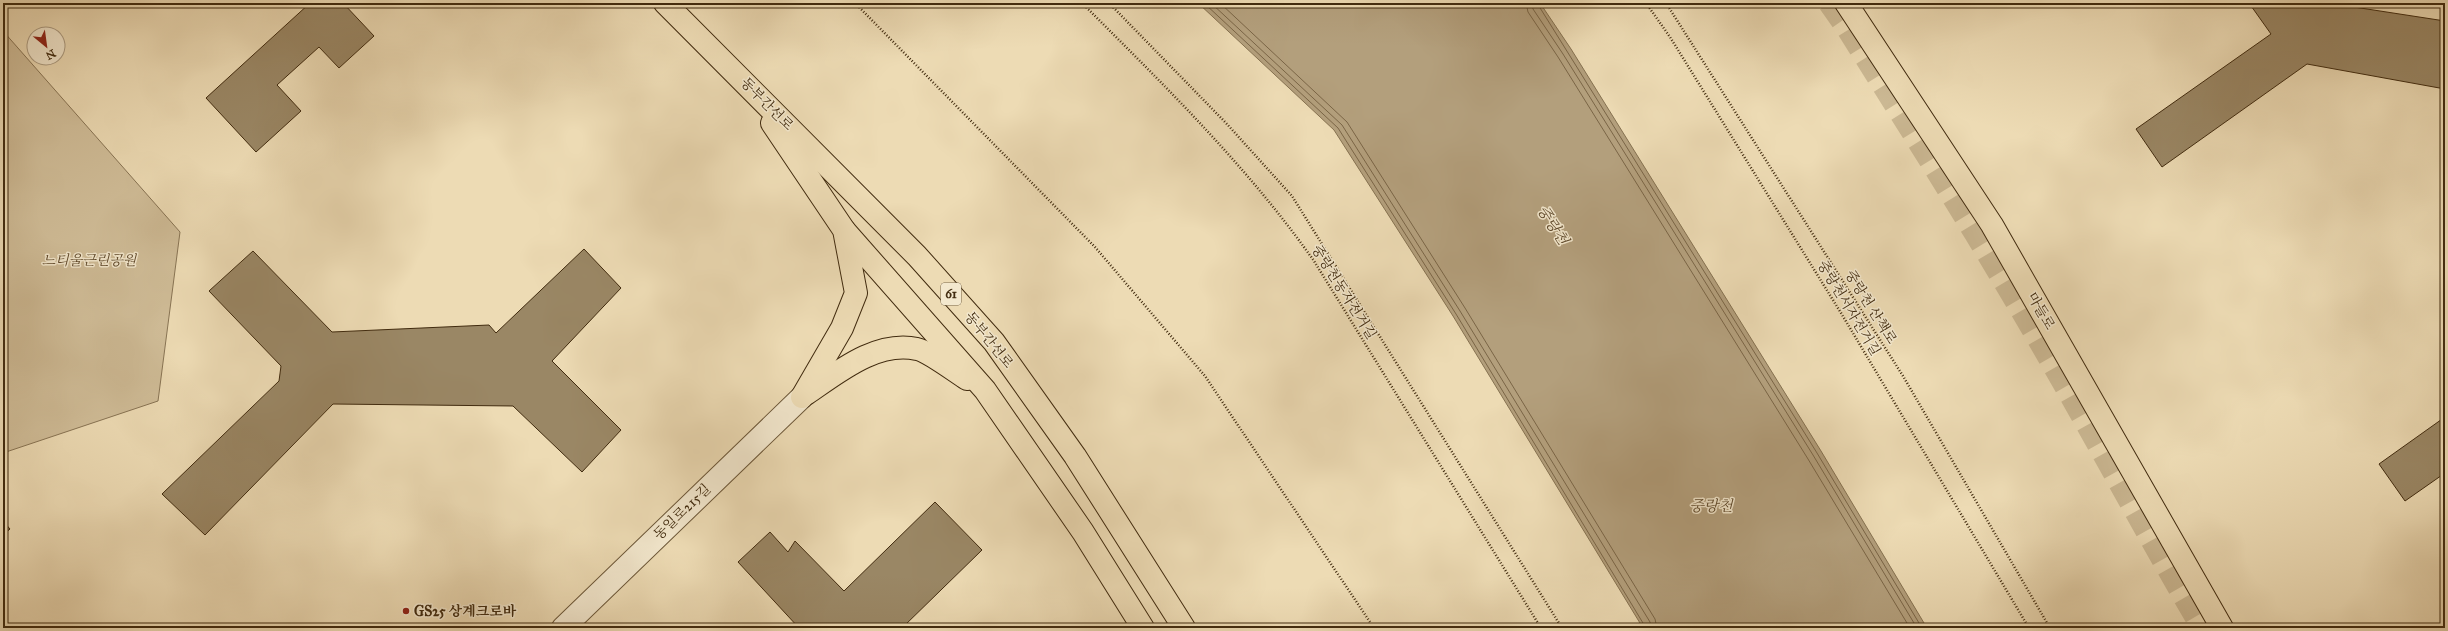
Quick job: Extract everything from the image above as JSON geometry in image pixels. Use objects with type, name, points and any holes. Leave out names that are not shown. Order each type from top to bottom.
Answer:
[{"type":"main road","name":"동부간선로","points":[[665,3],[742,78],[918,256],[994,342],[1075,456],[1184,628]]},
{"type":"main road","name":"마들로","points":[[1846,3],[1992,225],[2222,628]]},
{"type":"main road","points":[[742,78],[844,230],[985,390],[1083,532],[1143,628]]},
{"type":"main road","points":[[802,397],[842,328],[856,293],[844,230]]},
{"type":"main road","points":[[802,397],[853,362],[890,349],[918,349],[985,390]]},
{"type":"street","name":"동일로215길","points":[[563,628],[802,397]]},
{"type":"path","points":[[856,3],[1095,247],[1205,376],[1374,628]]},
{"type":"path","name":"중랑천동자전거길","points":[[1082,3],[1229,155],[1282,216],[1314,261],[1541,628]]},
{"type":"path","points":[[1109,3],[1226,123],[1292,196],[1562,628]]},
{"type":"path","name":"중랑천서자전거길","points":[[1646,3],[1670,37],[1836,306],[2029,628]]},
{"type":"path","name":"중랑천 산책로","points":[[1666,3],[1903,376],[2050,628]]},
{"type":"green space","name":"느티울근린공원","points":[[3,31],[26,57],[26,66],[34,66],[180,232],[158,401],[3,453]]},
{"type":"water","name":"중랑천","points":[[1198,3],[1540,3],[1571,49],[1821,451],[1927,628],[1643,628],[1453,316],[1334,130]]},
{"type":"building","points":[[310,3],[343,3],[374,36],[339,68],[319,47],[277,85],[301,111],[256,152],[206,98]]},
{"type":"building","points":[[2249,3],[2328,3],[2445,21],[2445,89],[2307,64],[2162,167],[2136,129],[2271,34]]},
{"type":"building","points":[[584,249],[621,288],[552,361],[621,430],[582,472],[513,406],[333,404],[205,535],[162,494],[279,381],[281,366],[209,291],[253,251],[332,332],[489,325],[496,333]]},
{"type":"building","points":[[2445,417],[2445,473],[2405,501],[2379,464]]},
{"type":"building","points":[[935,502],[982,550],[902,628],[799,628],[738,562],[770,532],[788,552],[795,541],[844,591]]},
{"type":"building","points":[[3,521],[10,529],[3,535]]},
{"type":"tunnel","points":[[1829,3],[1848,30],[1922,148],[2019,306],[2202,628]]},
{"type":"place","name":"GS25 상계크로바","points":[[406,611]]}]
